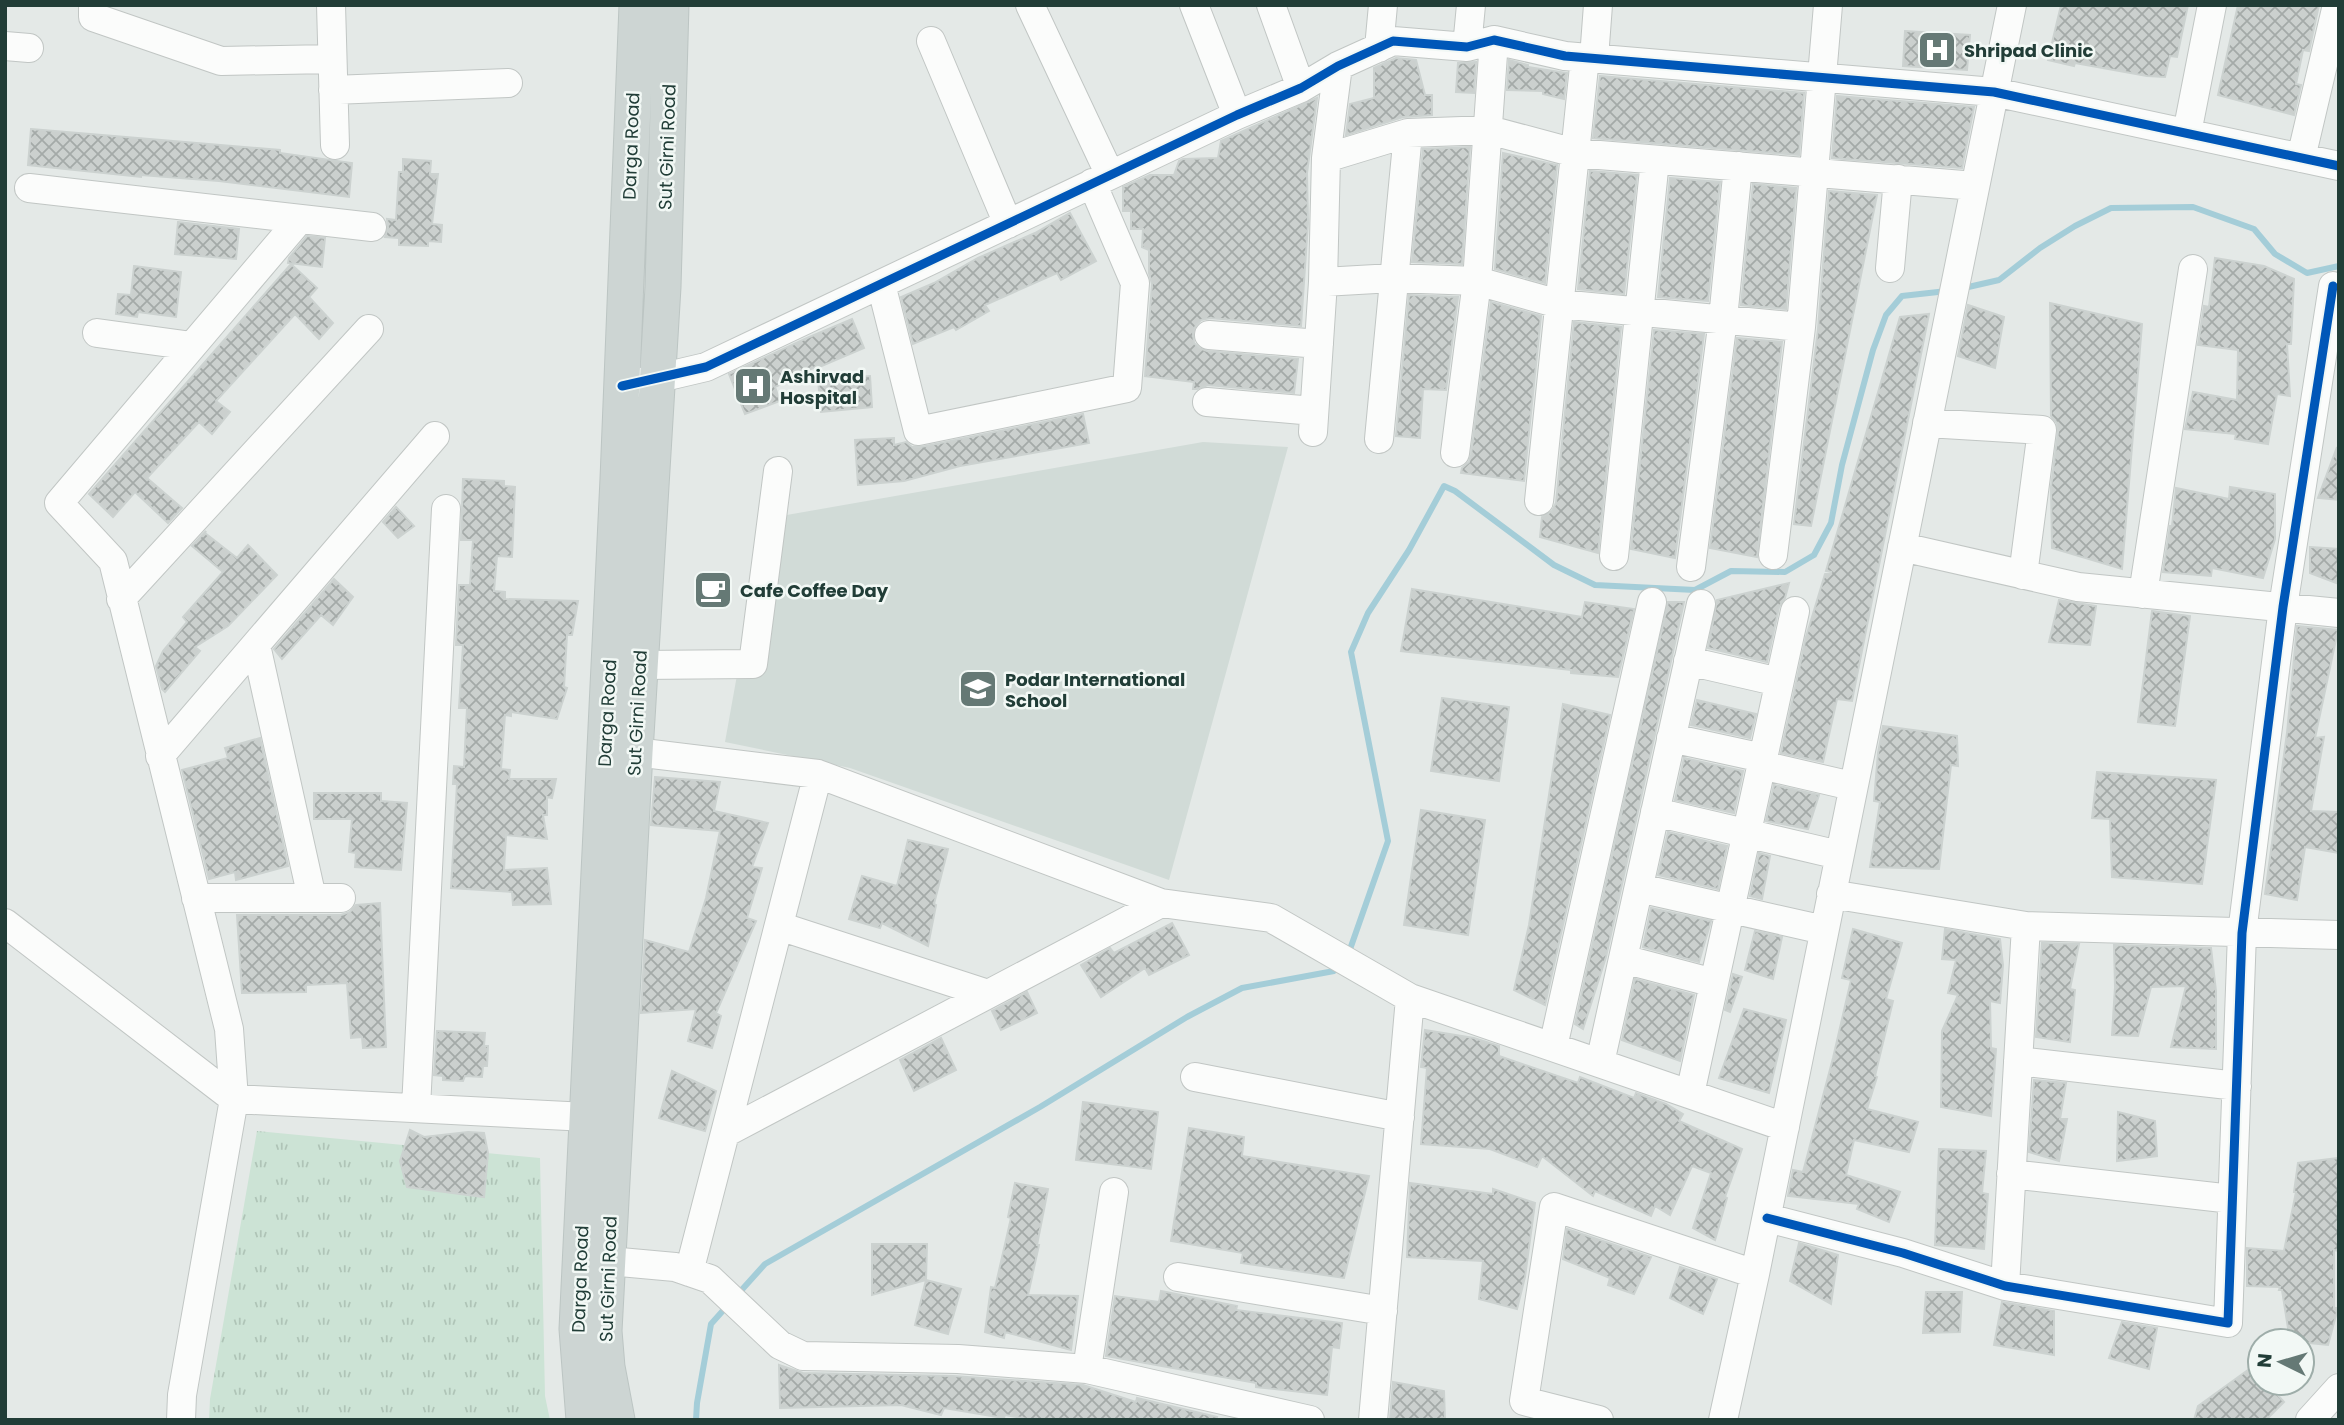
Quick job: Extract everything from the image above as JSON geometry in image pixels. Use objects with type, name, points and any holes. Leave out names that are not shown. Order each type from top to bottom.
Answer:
[{"type":"main road","name":"Darga Road","points":[[584,1420],[577,1329],[594,1260],[601,1118],[622,386],[637,5]]},
{"type":"main road","name":"Sut Girni Road","points":[[601,1118],[635,752],[663,287],[671,5]]},
{"type":"main road","name":"Sut Girni Road","points":[[594,1260],[607,1367],[617,1420]]},
{"type":"street","points":[[93,5],[93,17],[221,61],[332,59]]},
{"type":"street","points":[[331,5],[335,145]]},
{"type":"street","points":[[881,284],[918,430],[1127,388],[1135,284],[1101,179],[1030,5]]},
{"type":"street","points":[[1194,5],[1237,115]]},
{"type":"street","points":[[1271,5],[1301,88]]},
{"type":"street","points":[[1379,48],[1383,5]]},
{"type":"street","points":[[1467,47],[1471,5]]},
{"type":"street","points":[[1539,501],[1575,153],[1598,5]]},
{"type":"street","points":[[1773,555],[1801,327],[1828,5]]},
{"type":"street","points":[[1723,1420],[1767,1218],[1852,786],[2012,5]]},
{"type":"street","points":[[2187,133],[2212,5]]},
{"type":"street","points":[[2301,158],[2337,5]]},
{"type":"street","points":[[622,386],[706,367],[1237,115],[1301,88],[1338,66],[1393,41],[1467,47],[1494,40],[1565,56],[1994,92],[2339,166]]},
{"type":"street","points":[[1455,453],[1477,281],[1494,40]]},
{"type":"street","points":[[931,41],[1008,224]]},
{"type":"street","points":[[1206,402],[1313,421],[1323,282],[1326,158],[1338,66]]},
{"type":"street","points":[[333,90],[508,83]]},
{"type":"street","points":[[1326,158],[1408,132],[1489,130],[1575,153],[1975,186]]},
{"type":"street","points":[[1380,439],[1408,132]]},
{"type":"street","points":[[1614,556],[1655,160]]},
{"type":"street","points":[[1691,567],[1723,319],[1738,166]]},
{"type":"street","points":[[1890,268],[1898,179]]},
{"type":"street","points":[[29,188],[372,227]]},
{"type":"street","points":[[181,1420],[182,1395],[234,1099],[229,1029],[113,561],[59,503],[300,219]]},
{"type":"street","points":[[2143,594],[2193,268]]},
{"type":"street","points":[[1323,282],[1393,278],[1477,281],[1559,304],[1801,327]]},
{"type":"street","points":[[1767,1218],[1903,1253],[2004,1286],[2228,1323],[2242,933],[2283,607],[2333,286]]},
{"type":"street","points":[[121,599],[369,329]]},
{"type":"street","points":[[97,333],[192,346]]},
{"type":"street","points":[[1209,335],[1319,344]]},
{"type":"street","points":[[1927,423],[2042,430],[2023,575]]},
{"type":"street","points":[[160,756],[435,436]]},
{"type":"street","points":[[640,665],[753,664],[778,471]]},
{"type":"street","points":[[416,1108],[446,509]]},
{"type":"street","points":[[1902,547],[2078,587],[2339,613]]},
{"type":"street","points":[[1553,1047],[1651,602]]},
{"type":"street","points":[[1600,1063],[1701,604]]},
{"type":"street","points":[[1690,1094],[1795,611]]},
{"type":"street","points":[[256,645],[312,898]]},
{"type":"street","points":[[1688,661],[1779,682]]},
{"type":"street","points":[[1671,738],[1852,786]]},
{"type":"street","points":[[635,752],[818,774],[1161,903],[1271,918],[1410,998],[1785,1127]]},
{"type":"street","points":[[700,1275],[725,1133],[818,774]]},
{"type":"street","points":[[1655,812],[1839,855]]},
{"type":"street","points":[[1639,888],[1824,930]]},
{"type":"street","points":[[1831,894],[2026,926],[2339,935]]},
{"type":"street","points":[[196,898],[341,898]]},
{"type":"street","points":[[725,1133],[1161,903]]},
{"type":"street","points":[[5,923],[234,1099],[601,1118]]},
{"type":"street","points":[[779,926],[988,994]]},
{"type":"street","points":[[2004,1286],[2026,926]]},
{"type":"street","points":[[1623,959],[1714,983]]},
{"type":"street","points":[[1373,1420],[1410,998]]},
{"type":"street","points":[[2018,1061],[2236,1086]]},
{"type":"street","points":[[1195,1077],[1399,1117]]},
{"type":"street","points":[[2011,1174],[2232,1199]]},
{"type":"street","points":[[1087,1369],[1114,1192]]},
{"type":"street","points":[[1599,1420],[1524,1401],[1554,1207],[1755,1274]]},
{"type":"street","points":[[594,1260],[675,1267],[700,1275],[780,1346],[803,1356],[958,1359],[1087,1369],[1310,1420]]},
{"type":"street","points":[[1178,1277],[1383,1311]]},
{"type":"shaded area","name":"Podar International School","points":[[1203,442],[1288,447],[1169,880],[850,768],[725,742],[744,636],[781,516]]},
{"type":"green space","points":[[257,1131],[540,1158],[545,1396],[550,1420],[209,1420],[210,1399]]},
{"type":"building","points":[[2061,5],[2188,5],[2177,57],[2170,56],[2165,77],[2075,63],[2074,66],[2048,60]]},
{"type":"building","points":[[2238,5],[2319,5],[2309,51],[2303,50],[2296,84],[2301,85],[2294,115],[2218,95]]},
{"type":"building","points":[[1905,31],[1970,35],[1967,70],[1903,66]]},
{"type":"building","points":[[1396,58],[1416,60],[1425,95],[1432,95],[1432,115],[1403,117],[1346,135],[1350,104],[1374,98],[1374,68]]},
{"type":"building","points":[[1509,60],[1528,67],[1567,73],[1564,99],[1543,94],[1543,91],[1507,90]]},
{"type":"building","points":[[1476,62],[1474,93],[1456,92],[1458,63]]},
{"type":"building","points":[[1600,76],[1804,93],[1799,155],[1593,138]]},
{"type":"building","points":[[1837,96],[1974,107],[1962,168],[1832,158]]},
{"type":"building","points":[[1317,98],[1307,173],[1308,223],[1301,326],[1210,318],[1201,320],[1193,333],[1194,343],[1207,351],[1298,359],[1294,393],[1208,385],[1193,389],[1194,382],[1145,376],[1152,284],[1149,250],[1142,247],[1143,229],[1131,229],[1131,211],[1123,211],[1123,187],[1150,175],[1174,175],[1179,161],[1183,159],[1218,158],[1221,141]]},
{"type":"building","points":[[31,129],[280,150],[280,153],[352,163],[349,197],[219,181],[141,177],[28,165]]},
{"type":"building","points":[[1470,147],[1462,264],[1412,262],[1423,149]]},
{"type":"building","points":[[1503,153],[1557,165],[1545,283],[1495,269]]},
{"type":"building","points":[[403,159],[431,161],[430,174],[438,174],[432,224],[442,225],[441,242],[428,241],[428,246],[399,245],[399,238],[385,237],[387,219],[396,220],[399,172],[403,172]]},
{"type":"building","points":[[1590,171],[1637,175],[1624,294],[1578,289]]},
{"type":"building","points":[[1670,178],[1720,182],[1708,301],[1658,297]]},
{"type":"building","points":[[1753,184],[1796,188],[1786,309],[1741,305]]},
{"type":"building","points":[[1829,191],[1877,195],[1811,526],[1794,524],[1818,329]]},
{"type":"building","points":[[1070,213],[1096,261],[1061,280],[1057,273],[985,305],[989,311],[956,330],[954,327],[913,344],[901,297],[1035,233]]},
{"type":"building","points":[[178,222],[239,229],[236,259],[175,254]]},
{"type":"building","points":[[307,236],[325,238],[322,267],[288,263]]},
{"type":"building","points":[[2215,258],[2264,266],[2294,279],[2291,344],[2287,344],[2290,396],[2277,394],[2268,444],[2235,439],[2236,434],[2185,429],[2193,392],[2237,400],[2238,350],[2198,345],[2204,306],[2209,307]]},
{"type":"building","points":[[291,264],[317,288],[309,297],[333,323],[319,339],[295,314],[216,401],[230,412],[212,434],[199,422],[147,478],[182,508],[168,523],[135,492],[113,517],[89,494]]},
{"type":"building","points":[[134,266],[181,272],[176,317],[138,312],[137,317],[116,314],[118,294],[131,295]]},
{"type":"building","points":[[1409,295],[1458,297],[1446,390],[1423,389],[1420,438],[1396,436]]},
{"type":"building","points":[[1491,302],[1541,316],[1524,481],[1461,473],[1471,455]]},
{"type":"building","points":[[2050,303],[2142,324],[2122,569],[2052,548],[2051,487],[2058,432],[2057,423],[2051,416]]},
{"type":"building","points":[[1968,305],[2004,317],[1995,368],[1958,356]]},
{"type":"building","points":[[1929,314],[1852,701],[1837,699],[1823,762],[1781,753],[1806,637],[1825,574],[1832,572],[1826,571],[1900,317]]},
{"type":"building","points":[[852,319],[864,348],[817,366],[775,387],[780,401],[745,414],[729,374]]},
{"type":"building","points":[[1574,322],[1621,327],[1598,553],[1540,537],[1542,517],[1552,511],[1556,503]]},
{"type":"building","points":[[1654,330],[1704,334],[1675,558],[1631,549]]},
{"type":"building","points":[[1737,338],[1782,342],[1757,557],[1710,548]]},
{"type":"building","points":[[870,376],[872,407],[821,412],[818,380]]},
{"type":"building","points":[[1083,414],[1089,443],[960,466],[904,481],[858,485],[855,440],[894,438],[894,445],[906,442],[912,447],[921,447]]},
{"type":"building","points":[[2337,447],[2339,500],[2318,498]]},
{"type":"building","points":[[463,479],[504,481],[504,486],[515,487],[512,557],[497,556],[494,591],[505,592],[505,599],[578,601],[572,635],[567,635],[564,687],[567,688],[557,719],[511,712],[511,716],[505,715],[501,769],[510,770],[509,779],[556,779],[552,798],[547,797],[547,815],[543,815],[547,839],[506,835],[504,870],[547,868],[551,904],[513,905],[512,892],[451,888],[457,784],[453,784],[454,766],[464,767],[467,708],[459,708],[463,645],[456,645],[459,585],[470,585],[473,540],[461,540]]},
{"type":"building","points":[[2230,487],[2275,494],[2275,539],[2263,578],[2212,568],[2211,576],[2163,572],[2176,488],[2229,499]]},
{"type":"building","points":[[396,507],[414,526],[398,538],[383,522]]},
{"type":"building","points":[[206,531],[205,533],[237,558],[248,545],[277,575],[228,626],[195,647],[200,651],[165,692],[156,666],[163,651],[187,622],[183,617],[223,572],[192,546]]},
{"type":"building","points":[[2310,547],[2339,549],[2339,584],[2310,573]]},
{"type":"building","points":[[334,579],[353,597],[333,625],[321,615],[282,659],[274,649]]},
{"type":"building","points":[[1789,583],[1779,607],[1767,662],[1708,648],[1717,600]]},
{"type":"building","points":[[1412,589],[1582,617],[1585,602],[1634,609],[1618,677],[1401,651]]},
{"type":"building","points":[[2059,600],[2096,606],[2090,645],[2049,642]]},
{"type":"building","points":[[1668,602],[1684,602],[1606,957],[1583,1029],[1575,1024]]},
{"type":"building","points":[[2152,611],[2190,616],[2175,726],[2138,722]]},
{"type":"building","points":[[2297,626],[2338,630],[2315,738],[2324,737],[2311,811],[2339,812],[2339,853],[2305,847],[2297,900],[2265,894],[2287,733]]},
{"type":"building","points":[[1442,698],[1509,707],[1499,781],[1431,771]]},
{"type":"building","points":[[1697,700],[1756,714],[1750,738],[1691,725]]},
{"type":"building","points":[[1563,704],[1610,715],[1545,1005],[1514,990],[1529,925]]},
{"type":"building","points":[[1883,726],[1957,736],[1958,766],[1951,765],[1939,869],[1870,867],[1880,802],[1874,801]]},
{"type":"building","points":[[260,738],[288,866],[236,880],[235,872],[209,879],[182,770],[228,758],[225,748]]},
{"type":"building","points":[[1684,758],[1743,771],[1734,813],[1675,800]]},
{"type":"building","points":[[2097,772],[2216,780],[2202,884],[2112,877],[2110,819],[2092,818]]},
{"type":"building","points":[[655,777],[720,782],[714,811],[768,823],[752,867],[762,868],[747,918],[756,921],[716,1013],[721,1016],[712,1048],[688,1041],[696,1009],[641,1013],[645,940],[689,952],[706,898],[720,831],[651,825]]},
{"type":"building","points":[[1774,785],[1819,795],[1808,829],[1766,821]]},
{"type":"building","points":[[314,793],[381,793],[381,801],[407,803],[401,870],[355,867],[356,853],[349,852],[352,819],[314,819]]},
{"type":"building","points":[[1421,810],[1485,820],[1468,935],[1404,925]]},
{"type":"building","points":[[1668,832],[1727,846],[1718,889],[1658,875]]},
{"type":"building","points":[[908,840],[948,849],[934,904],[936,905],[928,946],[882,923],[880,928],[849,919],[862,876],[897,886]]},
{"type":"building","points":[[1759,853],[1770,856],[1762,899],[1750,896]]},
{"type":"building","points":[[380,903],[386,1047],[363,1048],[362,1037],[351,1038],[347,983],[306,985],[306,992],[242,993],[237,915],[341,915],[350,912],[356,905]]},
{"type":"building","points":[[1651,908],[1711,921],[1699,962],[1643,947]]},
{"type":"building","points":[[1172,923],[1189,955],[1149,975],[1145,968],[1101,997],[1081,965],[1110,948],[1114,953]]},
{"type":"building","points":[[1853,929],[1902,943],[1886,999],[1893,1001],[1875,1076],[1877,1077],[1867,1109],[1918,1122],[1909,1152],[1854,1140],[1846,1175],[1900,1192],[1889,1222],[1857,1209],[1859,1204],[1788,1196],[1793,1170],[1803,1172],[1833,1058],[1851,980],[1842,978]]},
{"type":"building","points":[[1945,929],[2000,939],[2003,965],[2000,1003],[1990,1001],[1991,1048],[1996,1049],[1991,1116],[1941,1107],[1942,1031],[1958,995],[1948,993],[1956,960],[1942,959]]},
{"type":"building","points":[[1755,931],[1782,937],[1773,979],[1745,970]]},
{"type":"building","points":[[2042,943],[2079,944],[2070,989],[2075,990],[2070,1042],[2036,1037]]},
{"type":"building","points":[[2114,945],[2211,948],[2216,991],[2216,1049],[2171,1047],[2186,986],[2151,987],[2138,1036],[2112,1035]]},
{"type":"building","points":[[1733,974],[1742,977],[1730,1012],[1725,1010]]},
{"type":"building","points":[[1635,979],[1694,995],[1680,1061],[1622,1040]]},
{"type":"building","points":[[1027,992],[1037,1013],[1001,1030],[992,1011]]},
{"type":"building","points":[[1744,1009],[1786,1020],[1769,1093],[1719,1078]]},
{"type":"building","points":[[1425,1030],[1474,1038],[1499,1046],[1499,1056],[1578,1083],[1580,1077],[1634,1098],[1636,1093],[1666,1104],[1683,1114],[1679,1121],[1742,1149],[1725,1197],[1727,1198],[1715,1240],[1693,1228],[1711,1173],[1692,1166],[1670,1215],[1655,1206],[1651,1216],[1595,1191],[1593,1196],[1542,1156],[1537,1167],[1490,1149],[1421,1144],[1427,1068],[1421,1067]]},
{"type":"building","points":[[437,1031],[485,1033],[484,1046],[488,1046],[487,1066],[483,1066],[482,1077],[465,1076],[463,1081],[443,1080],[443,1076],[434,1075]]},
{"type":"building","points":[[941,1038],[956,1070],[914,1091],[900,1060]]},
{"type":"building","points":[[672,1071],[716,1091],[705,1131],[659,1118]]},
{"type":"building","points":[[2034,1080],[2066,1083],[2060,1119],[2067,1119],[2059,1161],[2029,1152]]},
{"type":"building","points":[[1083,1102],[1158,1112],[1151,1169],[1076,1160]]},
{"type":"building","points":[[2118,1112],[2155,1121],[2157,1156],[2117,1161]]},
{"type":"building","points":[[1189,1128],[1244,1137],[1242,1156],[1369,1176],[1344,1278],[1241,1263],[1243,1253],[1171,1241]]},
{"type":"building","points":[[410,1130],[424,1137],[484,1133],[488,1153],[484,1197],[407,1187],[400,1161]]},
{"type":"building","points":[[1939,1149],[1986,1151],[1982,1193],[1988,1194],[1984,1249],[1935,1245]]},
{"type":"building","points":[[2339,1158],[2339,1251],[2334,1250],[2334,1308],[2338,1308],[2328,1345],[2316,1344],[2316,1327],[2288,1327],[2280,1287],[2247,1286],[2247,1248],[2284,1251],[2296,1192],[2298,1163]]},
{"type":"building","points":[[1015,1183],[1048,1189],[1028,1295],[1078,1296],[1071,1350],[1005,1332],[1004,1338],[985,1332],[991,1287],[995,1288],[1011,1218],[1008,1217]]},
{"type":"building","points":[[1410,1183],[1493,1194],[1493,1189],[1535,1203],[1525,1277],[1517,1309],[1479,1299],[1483,1261],[1407,1257]]},
{"type":"building","points":[[1567,1229],[1651,1257],[1634,1294],[1608,1285],[1610,1278],[1563,1259]]},
{"type":"building","points":[[1799,1243],[1838,1255],[1831,1304],[1790,1281]]},
{"type":"building","points":[[872,1244],[927,1244],[926,1280],[872,1295]]},
{"type":"building","points":[[1680,1267],[1717,1279],[1703,1314],[1670,1298]]},
{"type":"building","points":[[926,1280],[961,1289],[948,1334],[915,1325]]},
{"type":"building","points":[[1161,1291],[1237,1306],[1236,1310],[1342,1323],[1339,1348],[1332,1347],[1327,1395],[1256,1387],[1256,1383],[1106,1356],[1115,1296],[1159,1302]]},
{"type":"building","points":[[1926,1292],[1962,1292],[1960,1332],[1923,1333]]},
{"type":"building","points":[[2002,1302],[2054,1311],[2054,1355],[1994,1345]]},
{"type":"building","points":[[2122,1322],[2157,1328],[2149,1369],[2109,1358]]},
{"type":"building","points":[[779,1365],[803,1373],[953,1376],[1083,1385],[1136,1402],[1137,1398],[1217,1417],[1216,1420],[1033,1420],[944,1408],[941,1415],[901,1405],[780,1408]]},
{"type":"building","points":[[2246,1371],[2246,1397],[2280,1397],[2284,1402],[2266,1420],[2194,1420],[2198,1406]]},
{"type":"building","points":[[1393,1382],[1444,1391],[1445,1420],[1390,1420]]},
{"type":"waterway","points":[[1964,288],[1999,280],[2040,248],[2111,208],[2193,207],[2254,229],[2275,254],[2307,273],[2339,266]]},
{"type":"waterway","points":[[1348,955],[1388,841],[1351,652],[1368,613],[1409,550],[1444,486],[1455,491],[1554,565],[1595,585],[1695,590],[1731,571],[1785,572],[1814,555],[1831,523],[1842,465],[1873,350],[1886,315],[1902,296],[1947,291]]},
{"type":"waterway","points":[[738,1294],[765,1264],[1040,1107],[1187,1017],[1242,988],[1334,971],[1339,966]]},
{"type":"waterway","points":[[696,1420],[711,1324],[728,1305]]},
{"type":"cycle path","points":[[622,386],[706,367],[1237,115],[1301,88],[1338,66],[1393,41],[1467,47],[1494,40],[1565,56],[1994,92],[2339,166]]},
{"type":"cycle path","points":[[1767,1218],[1903,1253],[2005,1286],[2228,1323],[2242,933],[2283,607],[2333,286]]},
{"type":"place","name":"Shripad Clinic","points":[[1937,50]]},
{"type":"place","name":"Ashirvad Hospital","points":[[753,386]]},
{"type":"place","name":"Cafe Coffee Day","points":[[713,590]]},
{"type":"place","name":"Podar International School","points":[[978,689]]}]
